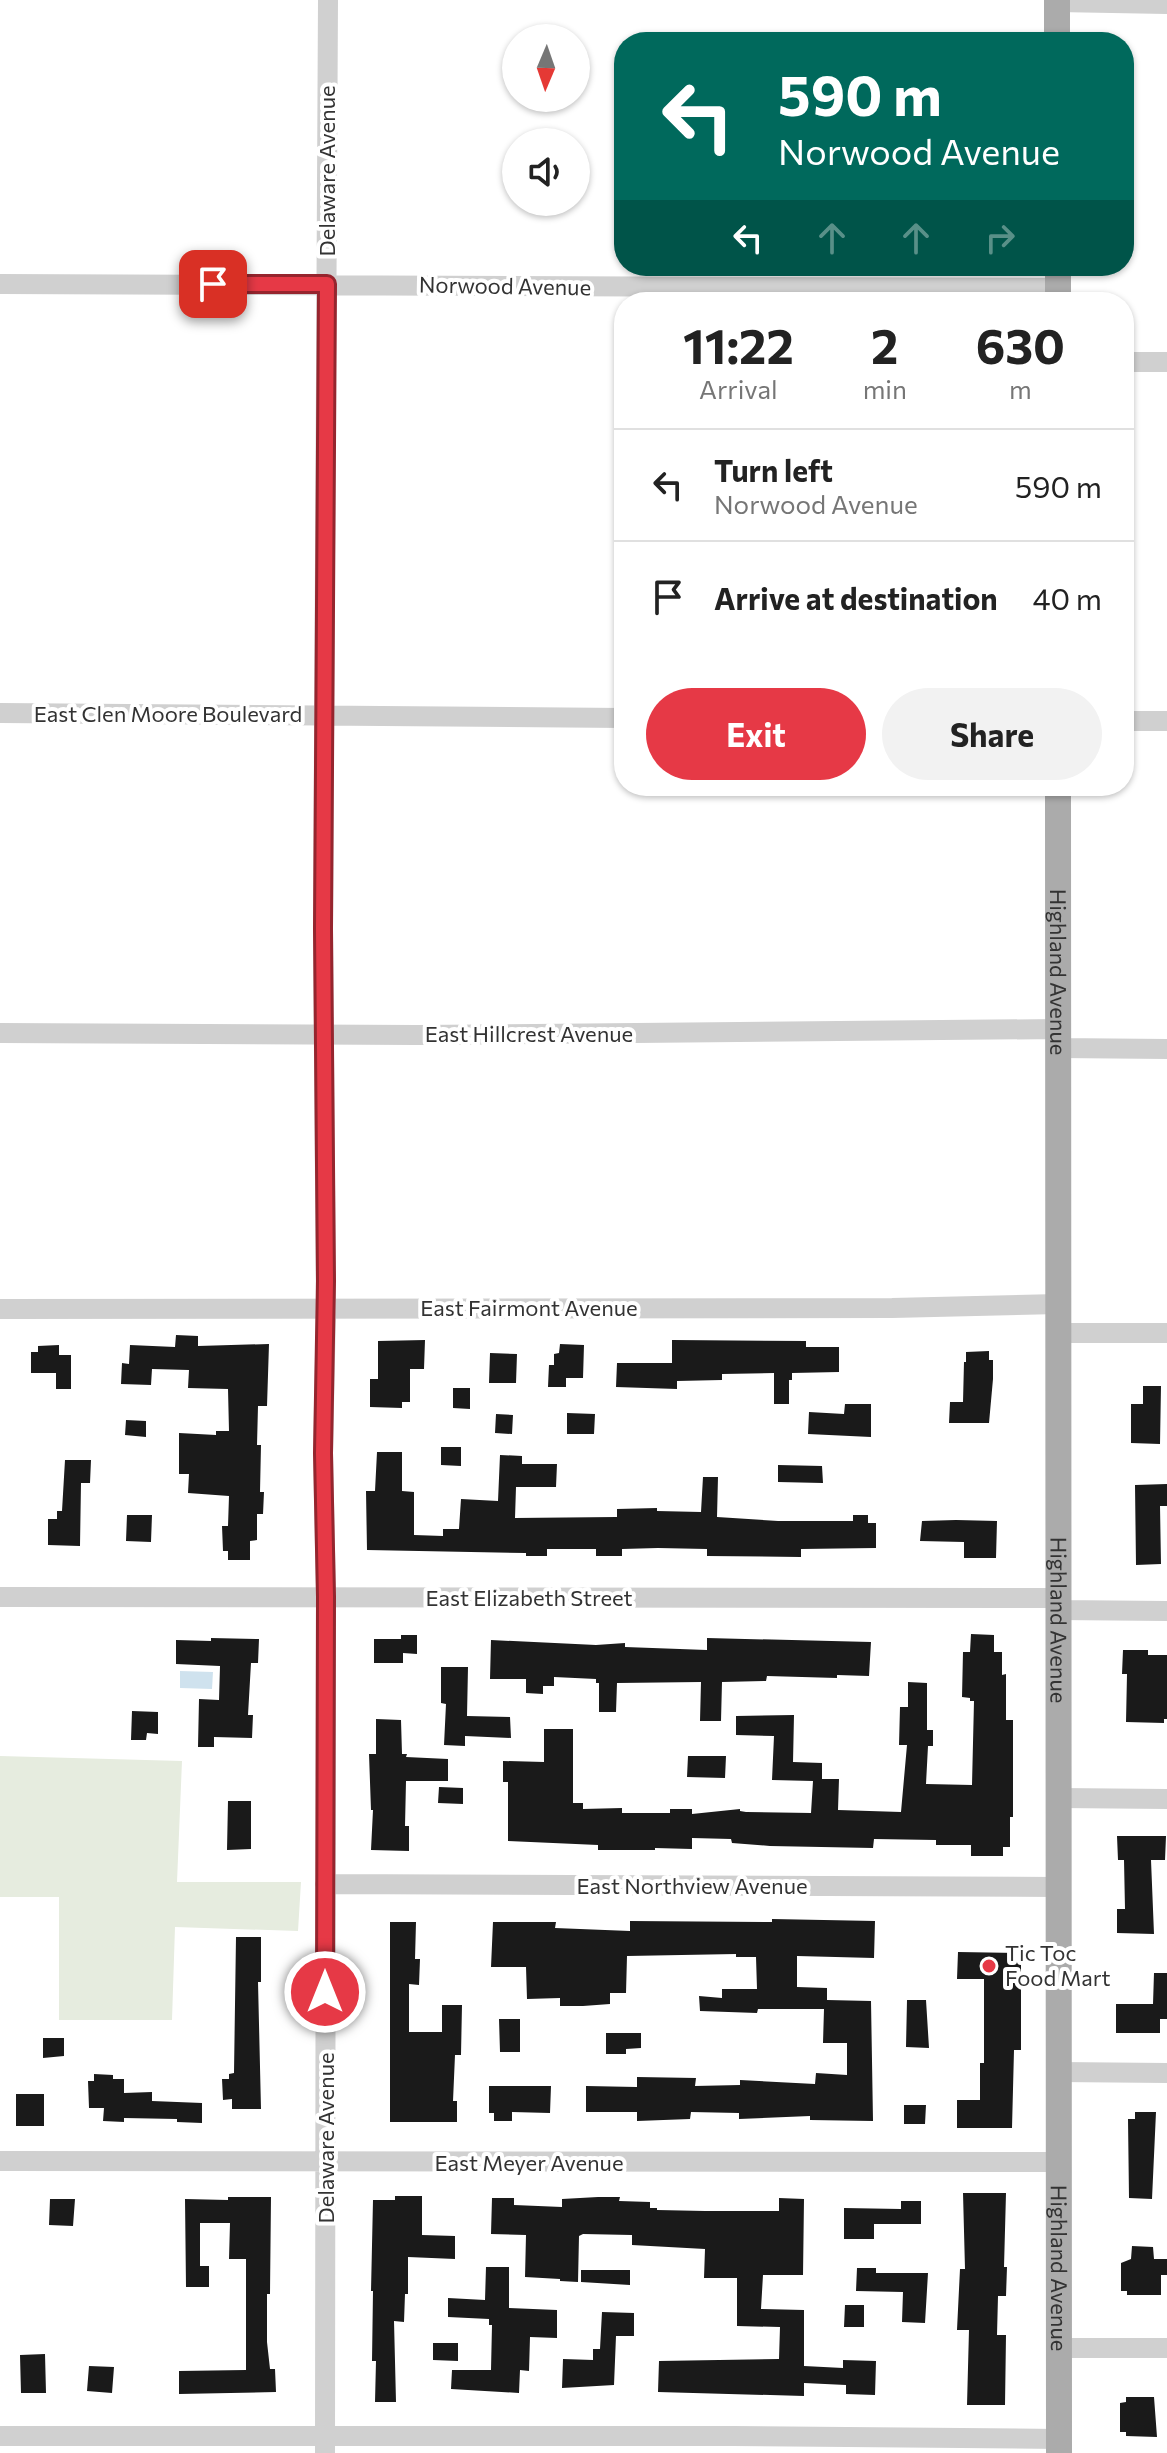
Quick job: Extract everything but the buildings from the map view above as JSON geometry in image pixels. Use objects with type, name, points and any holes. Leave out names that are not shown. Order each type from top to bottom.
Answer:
[{"type":"main road","points":[[1057,1],[1057,32]]},
{"type":"main road","name":"Highland Avenue","points":[[1058,796],[1059,2446]]},
{"type":"street","name":"Delaware Avenue","points":[[325,2445],[326,1597],[323,1453],[326,1310],[323,918],[328,0]]},
{"type":"street","points":[[1057,1],[1167,4]]},
{"type":"street","name":"Norwood Avenue","points":[[0,284],[720,288],[1058,285]]},
{"type":"street","points":[[1134,362],[1167,362]]},
{"type":"street","name":"East Clen Moore Boulevard","points":[[0,713],[614,718]]},
{"type":"street","points":[[1134,721],[1167,721]]},
{"type":"street","name":"East Hillcrest Avenue","points":[[0,1033],[1058,1039],[1167,1049]]},
{"type":"street","name":"East Fairmont Avenue","points":[[0,1309],[892,1308],[1058,1304]]},
{"type":"street","points":[[1058,1333],[1167,1333]]},
{"type":"street","name":"East Elizabeth Street","points":[[0,1597],[1058,1604],[1167,1611]]},
{"type":"street","points":[[1059,1798],[1167,1799]]},
{"type":"street","name":"East Northview Avenue","points":[[325,1884],[1059,1887]]},
{"type":"street","points":[[1058,2072],[1167,2073]]},
{"type":"street","name":"East Meyer Avenue","points":[[0,2161],[1058,2162]]},
{"type":"street","points":[[1058,2348],[1167,2348]]},
{"type":"street","points":[[0,2436],[325,2445],[733,2436],[1059,2446]]},
{"type":"shaded area","points":[[0,1756],[182,1761],[177,1882],[301,1882],[298,1931],[175,1927],[172,2020],[59,2020],[59,1897],[0,1897]]},
{"type":"water","points":[[180,1671],[213,1672],[212,1689],[180,1688]]},
{"type":"place","name":"Tic Toc Food Mart","points":[[989,1966]]},
{"type":"route","points":[[213,284],[327,284],[323,929],[325,1992]]}]
